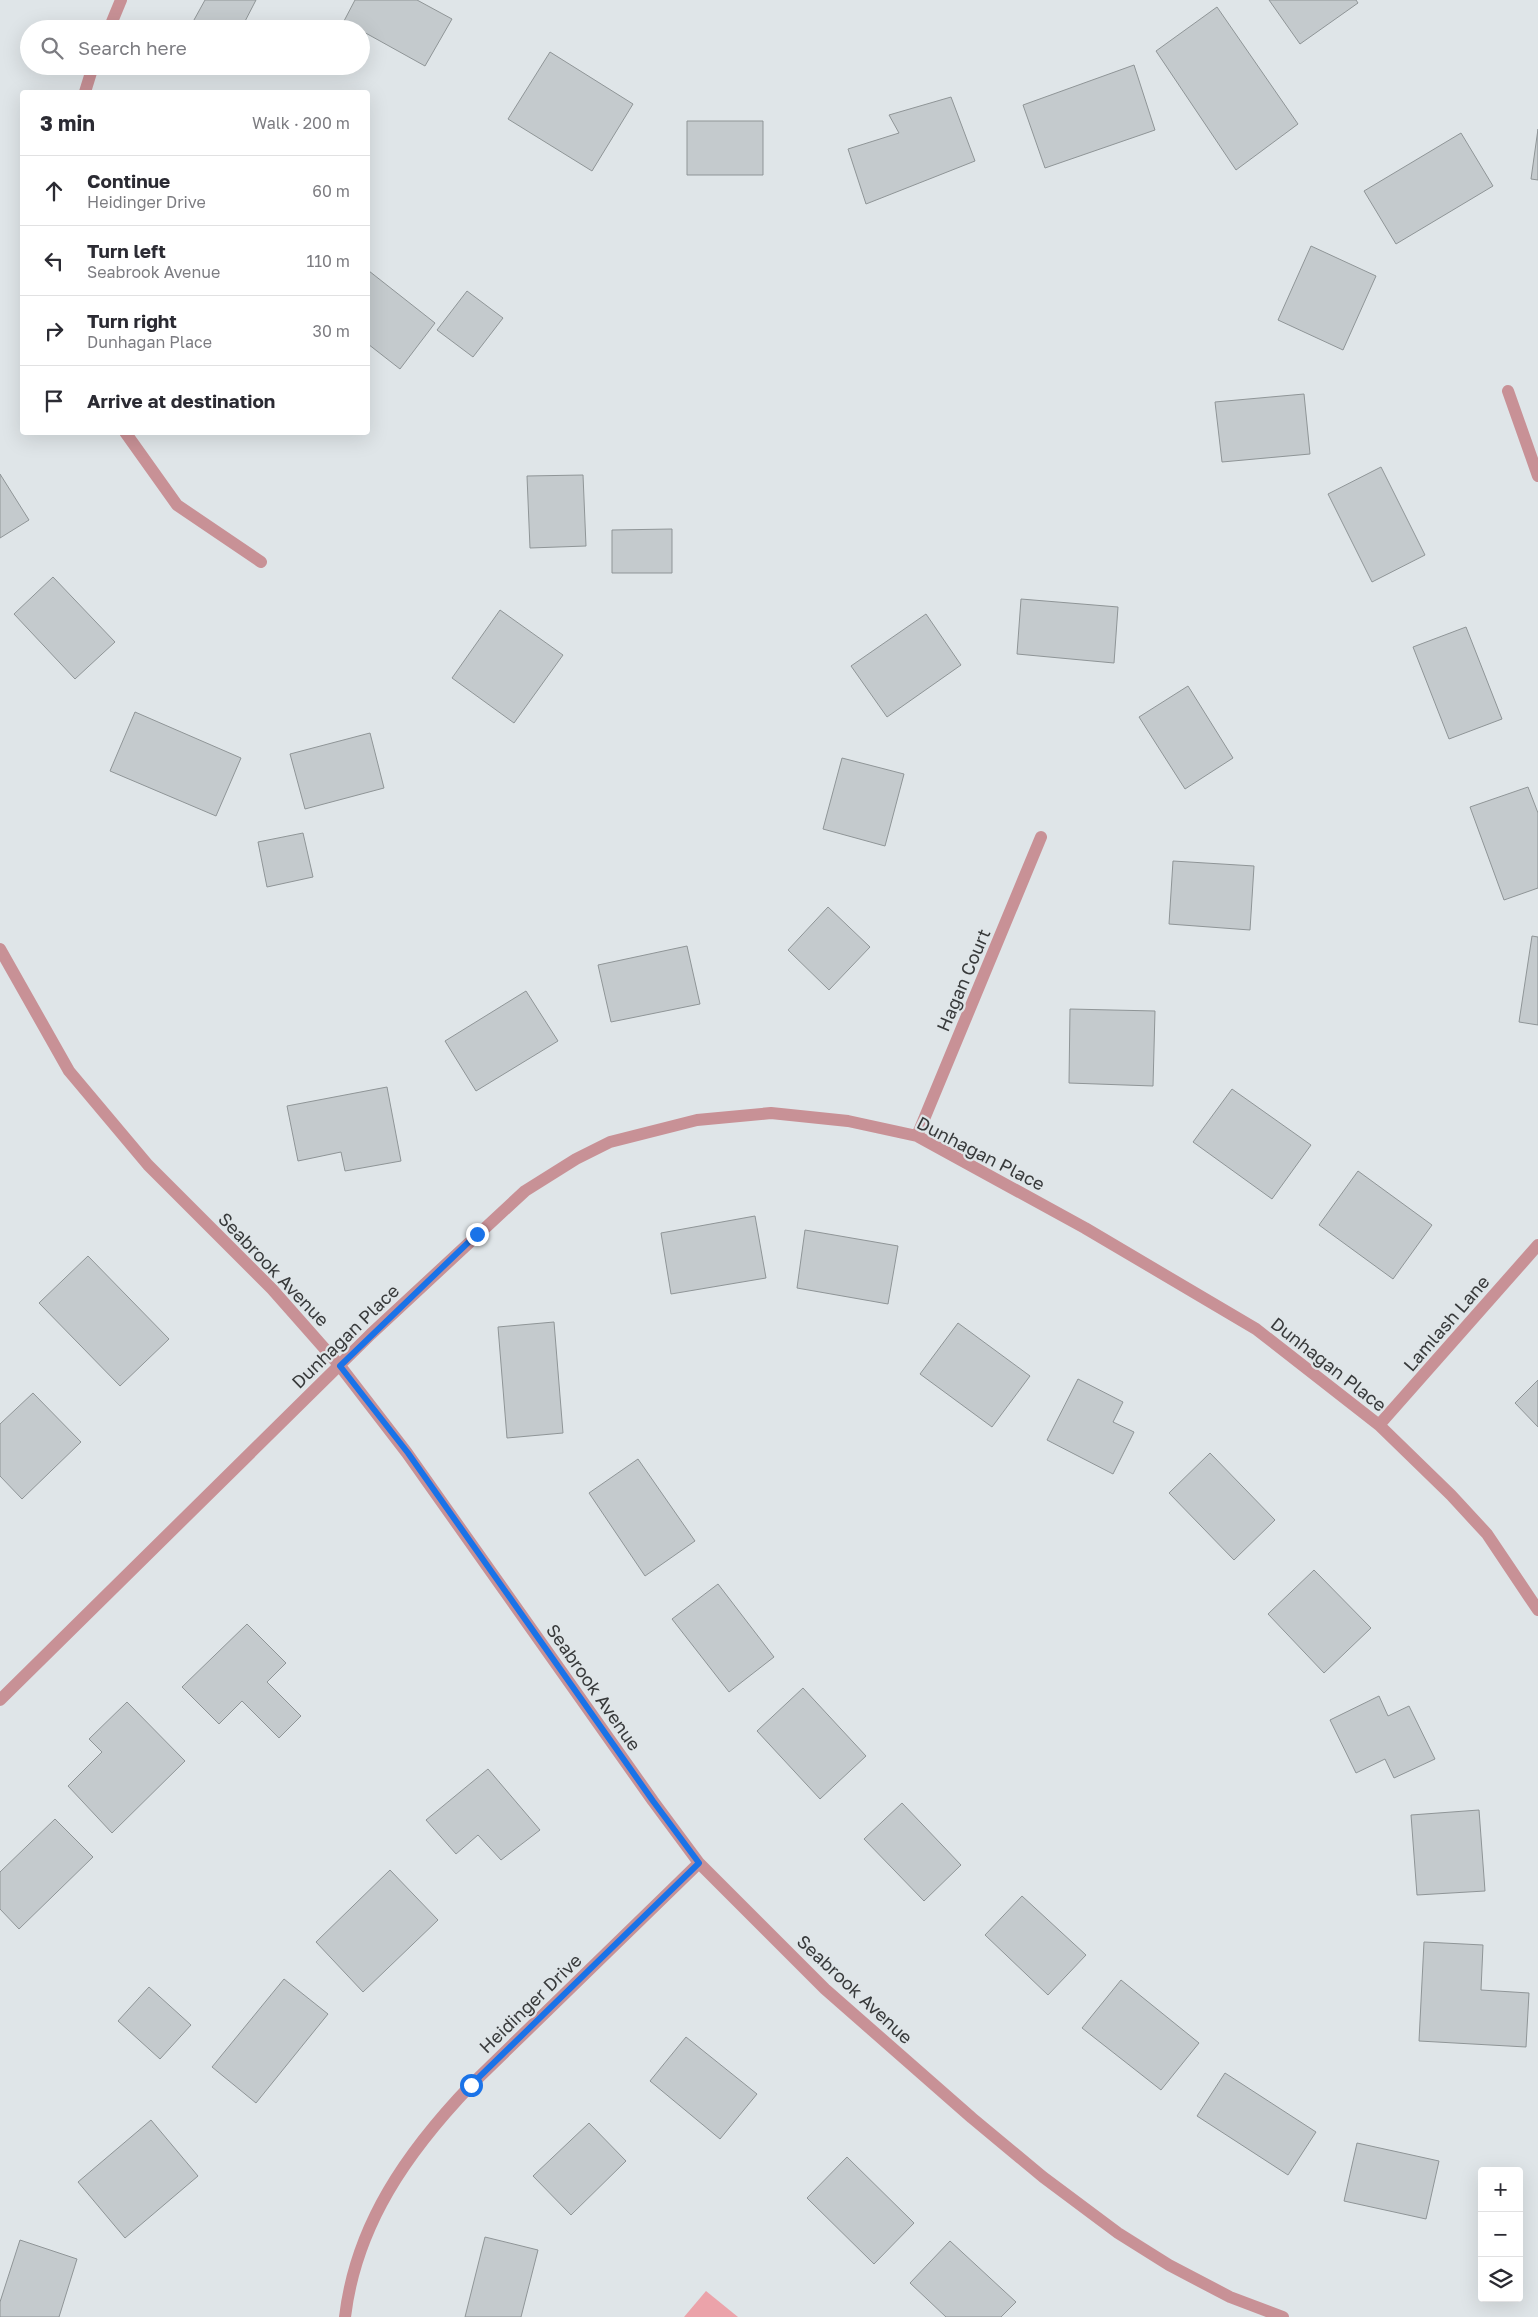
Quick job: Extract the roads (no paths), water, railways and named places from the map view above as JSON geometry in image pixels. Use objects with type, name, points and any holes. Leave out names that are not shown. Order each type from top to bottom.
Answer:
[{"type":"street","points":[[113,20],[121,0]]},
{"type":"street","points":[[86,90],[90,75]]},
{"type":"street","points":[[1508,391],[1538,476]]},
{"type":"street","points":[[127,435],[177,506],[261,562]]},
{"type":"street","name":"Hagan Court","points":[[916,1136],[1041,837]]},
{"type":"street","name":"Seabrook Avenue","points":[[0,949],[69,1071],[106,1118],[148,1166],[272,1289],[340,1366],[408,1453],[653,1801],[699,1863],[825,1989],[972,2118],[1043,2176],[1118,2233],[1169,2265],[1230,2297],[1283,2317]]},
{"type":"street","name":"Dunhagan Place","points":[[0,1700],[385,1320],[525,1191],[576,1159],[610,1142],[697,1120],[772,1113],[848,1120],[916,1136],[1085,1228],[1256,1329],[1379,1425],[1487,1534],[1538,1610]]},
{"type":"street","name":"Lamlash Lane","points":[[1379,1425],[1538,1245]]},
{"type":"street","name":"Heidinger Drive","points":[[345,2317],[349,2284],[365,2237],[389,2189],[414,2150],[436,2122],[471,2085],[699,1863]]}]
